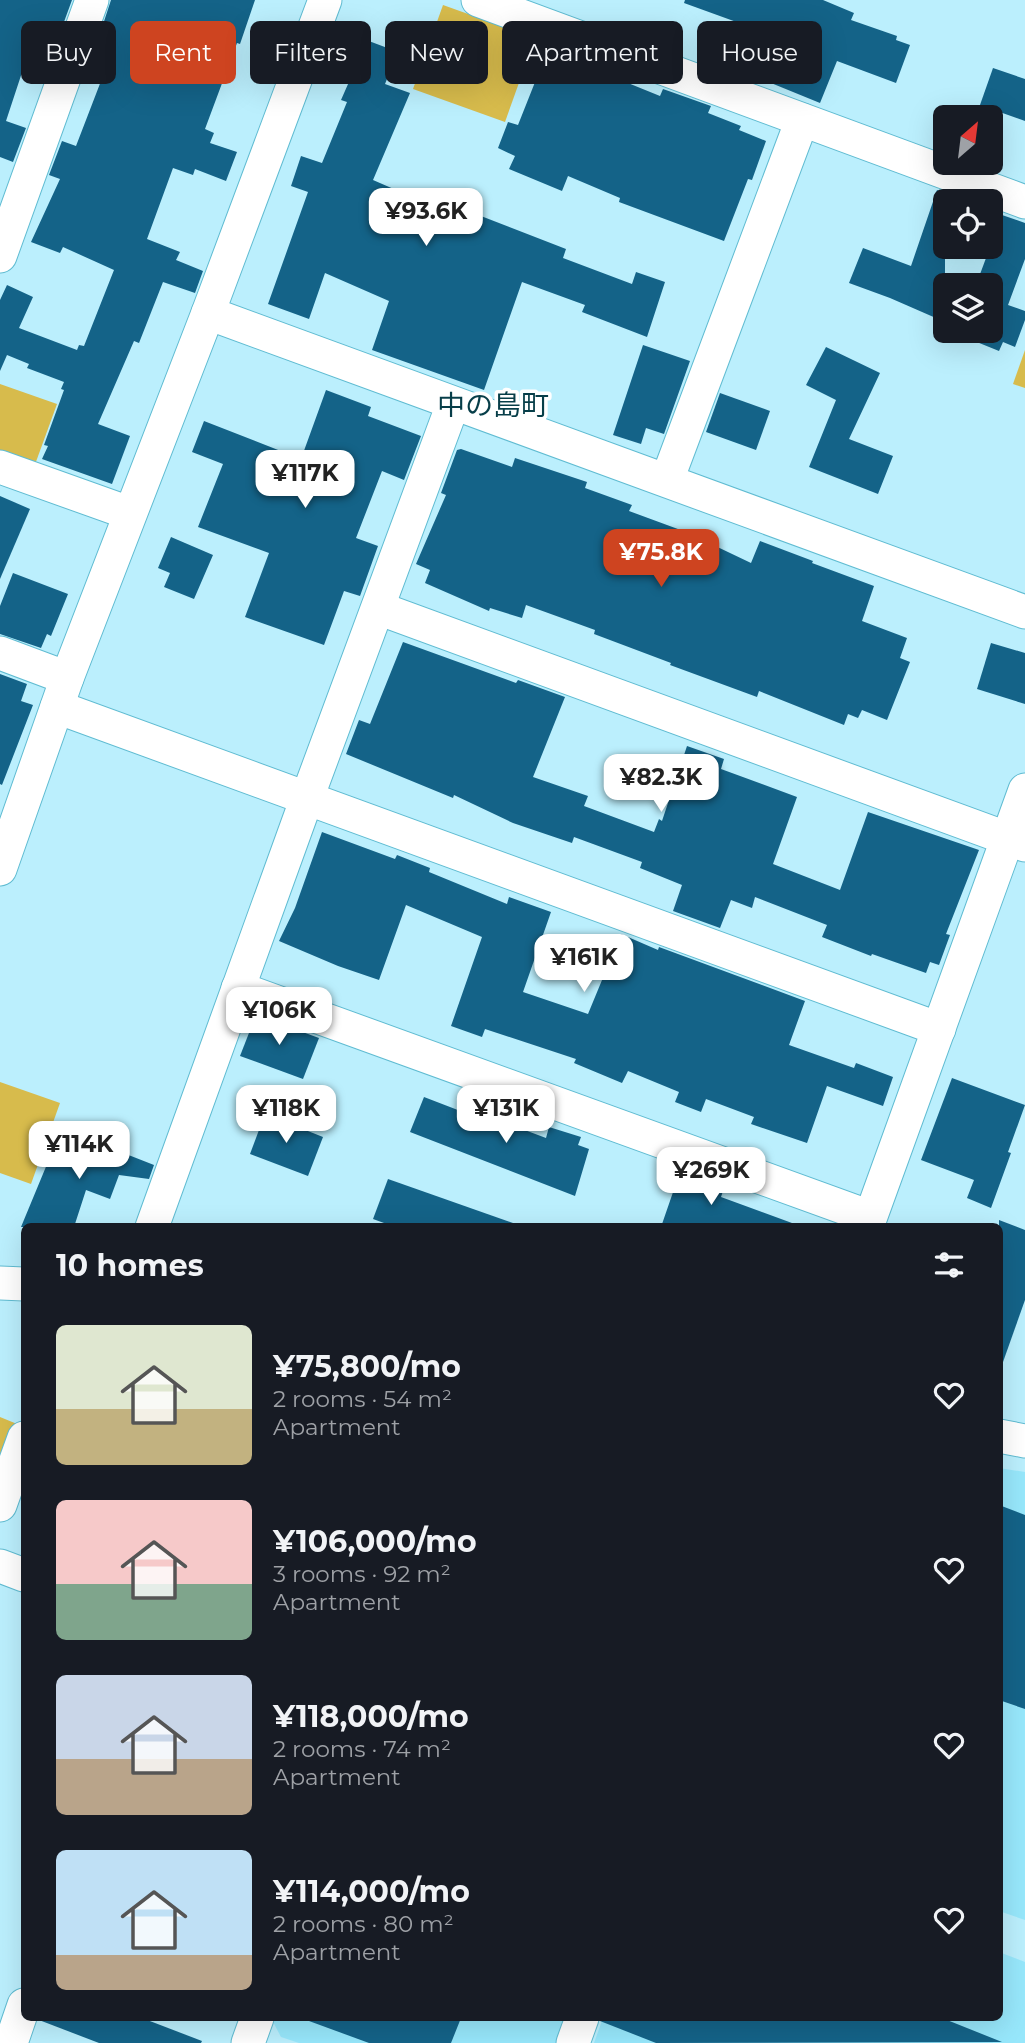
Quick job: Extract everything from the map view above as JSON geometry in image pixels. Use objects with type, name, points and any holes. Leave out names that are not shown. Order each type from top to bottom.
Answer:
[{"type":"street","points":[[0,256],[92,0]]},
{"type":"street","points":[[0,869],[8,824],[62,692],[208,313],[325,0]]},
{"type":"street","points":[[478,0],[549,12],[802,120],[1023,194]]},
{"type":"street","points":[[667,480],[802,120]]},
{"type":"street","points":[[208,313],[1025,612]]},
{"type":"street","points":[[153,1223],[237,988],[453,404]]},
{"type":"street","points":[[0,467],[129,513]]},
{"type":"street","points":[[378,608],[1016,842]]},
{"type":"street","points":[[0,653],[62,692],[307,798],[939,1029]]},
{"type":"street","points":[[237,988],[868,1222],[939,1029],[1016,842],[1025,790]]},
{"type":"street","points":[[0,1283],[21,1284]]},
{"type":"street","points":[[0,1505],[21,1446]]},
{"type":"street","points":[[0,1566],[21,1574]]},
{"type":"street","points":[[11,2043],[21,2014]]},
{"type":"street","points":[[248,2043],[256,2021]]},
{"type":"street","points":[[573,2043],[581,2021]]},
{"type":"shaded area","points":[[443,5],[488,21],[437,21]]},
{"type":"shaded area","points":[[488,21],[502,26],[502,84],[519,84],[505,122],[413,89],[415,84],[488,84]]},
{"type":"shaded area","points":[[1025,350],[1025,388],[1013,384]]},
{"type":"shaded area","points":[[0,384],[57,404],[33,470],[0,458]]},
{"type":"shaded area","points":[[0,1082],[60,1103],[31,1184],[0,1173]]},
{"type":"shaded area","points":[[0,1417],[21,1426],[21,1429],[0,1482]]},
{"type":"shaded area","points":[[1003,1469],[1025,1472],[1025,1920],[1003,1912]]},
{"type":"shaded area","points":[[1003,1954],[1025,1962],[1025,2043],[594,2043],[602,2021],[1003,2021]]},
{"type":"shaded area","points":[[273,2021],[566,2021],[558,2043],[299,2043],[281,2037]]},
{"type":"building","points":[[0,0],[72,0],[64,21],[21,21],[21,75],[6,121],[26,128],[13,162],[0,157]]},
{"type":"building","points":[[111,0],[255,0],[240,44],[236,46],[236,21],[130,21],[130,84],[222,84],[205,129],[214,133],[210,143],[237,152],[226,181],[195,169],[193,175],[173,168],[147,239],[180,252],[176,260],[203,271],[195,293],[163,282],[139,343],[134,341],[98,424],[130,436],[112,484],[42,459],[48,446],[44,445],[64,390],[61,389],[64,382],[27,368],[29,364],[7,355],[0,371],[0,300],[7,285],[33,297],[19,328],[77,350],[79,345],[84,346],[114,270],[63,247],[60,253],[31,242],[60,179],[49,175],[62,141],[76,146],[100,84],[116,84],[116,21],[104,21]]},
{"type":"building","points":[[685,0],[823,0],[854,13],[851,20],[897,36],[896,40],[910,45],[896,83],[837,61],[820,103],[773,84],[822,84],[822,21],[734,21],[684,3]]},
{"type":"building","points":[[371,42],[385,47],[385,84],[410,93],[373,180],[465,220],[468,211],[566,249],[563,258],[632,284],[636,272],[665,282],[647,337],[582,312],[585,305],[522,282],[484,390],[372,350],[389,301],[325,273],[309,319],[268,304],[308,192],[291,186],[301,156],[322,163],[347,102],[341,100],[348,84],[371,84]]},
{"type":"building","points":[[993,68],[1025,79],[1025,121],[1003,113],[1003,105],[980,105]]},
{"type":"building","points":[[534,84],[630,84],[660,96],[663,89],[711,106],[708,113],[741,126],[739,130],[766,141],[752,180],[748,179],[724,241],[619,202],[620,198],[568,176],[562,191],[509,169],[515,156],[498,148],[508,122],[518,125]]},
{"type":"building","points":[[933,202],[933,259],[945,259],[945,273],[933,273],[933,317],[849,283],[863,248],[911,266]]},
{"type":"building","points":[[1003,215],[1025,223],[1025,259],[1008,305],[1025,311],[1025,320],[1015,347],[1003,342],[1003,273],[980,273],[986,259],[1003,259]]},
{"type":"building","points":[[979,343],[1003,343],[999,351]]},
{"type":"building","points":[[643,345],[690,361],[664,434],[646,428],[641,444],[613,435]]},
{"type":"building","points":[[826,347],[880,373],[849,439],[893,456],[878,494],[809,467],[836,400],[806,385]]},
{"type":"building","points":[[326,390],[371,407],[368,416],[421,436],[404,480],[382,471],[356,538],[378,546],[360,596],[344,591],[324,645],[245,617],[269,553],[198,527],[223,464],[192,452],[204,421],[301,459]]},
{"type":"building","points":[[720,393],[770,411],[756,450],[706,432]]},
{"type":"building","points":[[461,449],[512,467],[515,458],[587,482],[585,488],[632,505],[629,511],[686,532],[751,563],[760,541],[874,586],[862,621],[907,638],[900,658],[910,662],[887,720],[862,710],[858,718],[848,714],[844,725],[759,691],[757,697],[670,665],[671,663],[594,634],[595,630],[526,605],[522,618],[490,608],[489,611],[425,583],[430,570],[416,564],[446,495],[441,493],[457,450]]},
{"type":"building","points":[[0,496],[30,509],[0,579]]},
{"type":"building","points":[[171,537],[213,555],[194,599],[164,587],[170,573],[158,568]]},
{"type":"building","points":[[13,573],[68,594],[51,636],[47,634],[41,648],[0,634],[0,606]]},
{"type":"building","points":[[403,642],[516,683],[518,680],[565,697],[533,777],[588,796],[584,806],[654,832],[659,819],[662,821],[687,746],[724,759],[721,769],[797,797],[773,864],[840,890],[868,812],[979,850],[946,934],[950,935],[939,965],[930,962],[926,973],[872,954],[871,956],[822,937],[827,925],[755,897],[752,908],[731,900],[720,928],[673,911],[682,885],[640,868],[642,862],[574,837],[572,843],[513,823],[454,795],[453,798],[346,754],[359,720],[370,724]]},
{"type":"building","points":[[991,643],[1025,653],[1025,704],[977,689]]},
{"type":"building","points":[[0,674],[27,684],[21,701],[33,705],[2,785],[0,784]]},
{"type":"building","points":[[322,832],[395,859],[397,855],[430,868],[429,872],[507,904],[509,897],[551,912],[523,992],[588,1014],[621,934],[658,950],[659,947],[805,1001],[789,1045],[854,1068],[856,1063],[893,1077],[883,1106],[827,1086],[807,1143],[751,1124],[754,1117],[706,1099],[701,1112],[675,1102],[679,1092],[628,1071],[622,1083],[574,1063],[576,1059],[485,1029],[482,1037],[451,1026],[482,937],[406,905],[379,980],[279,941],[295,908]]},
{"type":"building","points":[[256,1015],[319,1038],[303,1079],[240,1056]]},
{"type":"building","points":[[952,1078],[1025,1105],[991,1208],[967,1198],[974,1180],[921,1160]]},
{"type":"building","points":[[424,1097],[489,1122],[490,1117],[546,1138],[549,1127],[581,1137],[578,1145],[589,1149],[575,1196],[410,1132]]},
{"type":"building","points":[[265,1114],[323,1137],[308,1176],[250,1154]]},
{"type":"building","points":[[75,1134],[154,1165],[149,1179],[119,1175],[110,1199],[86,1190],[75,1223],[23,1223],[50,1157],[57,1159],[64,1139],[72,1142]]},
{"type":"building","points":[[681,1169],[725,1185],[721,1197],[792,1223],[662,1223]]},
{"type":"building","points":[[388,1179],[513,1223],[384,1223],[373,1219]]},
{"type":"building","points":[[999,1220],[1025,1230],[1025,1300],[1003,1362],[1003,1223],[999,1223]]},
{"type":"building","points":[[1003,1507],[1025,1515],[1025,1709],[1003,1701]]},
{"type":"building","points":[[42,2021],[150,2021],[202,2041],[201,2043],[99,2043]]},
{"type":"building","points":[[309,2021],[460,2021],[451,2043],[369,2043]]},
{"type":"building","points":[[600,2021],[950,2021],[1002,2042],[656,2043]]},
{"type":"district","name":"中の島町","points":[[493,405]]}]
